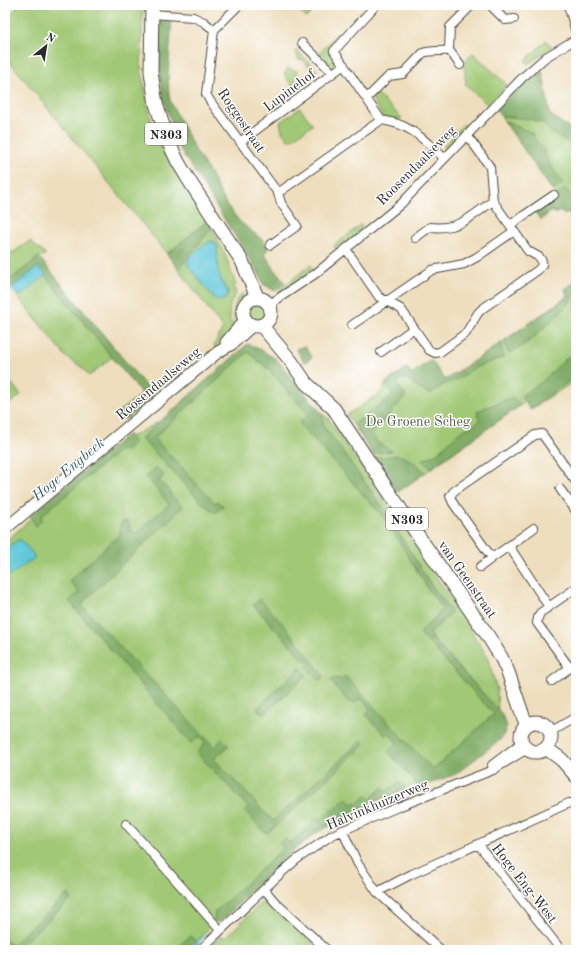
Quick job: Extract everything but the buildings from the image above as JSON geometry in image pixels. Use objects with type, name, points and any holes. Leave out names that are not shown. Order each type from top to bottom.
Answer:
[{"type":"main road","name":"N303","points":[[152,9],[151,72],[156,104],[161,121],[178,162],[232,247],[253,298]]},
{"type":"main road","points":[[253,298],[264,299],[270,304],[271,313],[257,323],[243,315],[242,310],[244,304],[253,298]]},
{"type":"main road","name":"van Geenstraat","points":[[257,323],[291,361],[311,389],[334,410],[354,439],[501,657],[514,686],[527,708],[530,724]]},
{"type":"main road","points":[[549,740],[537,752],[524,746],[520,737],[522,731],[530,724],[542,724],[546,727],[549,740],[562,760],[576,776]]},
{"type":"main road","points":[[549,740],[563,750],[576,769]]},
{"type":"street","points":[[152,9],[193,17],[204,22],[214,30],[239,5]]},
{"type":"street","points":[[376,5],[334,51],[368,98],[381,120]]},
{"type":"street","points":[[460,65],[449,50],[450,27],[472,5]]},
{"type":"street","points":[[490,5],[505,20],[514,19]]},
{"type":"street","points":[[568,5],[576,32]]},
{"type":"street","name":"Roggestraat","points":[[214,30],[206,94],[278,193],[281,203],[297,226],[270,245]]},
{"type":"street","name":"Roosendaalseweg","points":[[270,304],[302,284],[401,204],[523,77],[546,57],[576,39]]},
{"type":"street","name":"Lupinehof","points":[[302,43],[333,73]]},
{"type":"street","points":[[368,98],[389,76],[403,74],[423,53],[428,51],[442,52],[449,50]]},
{"type":"street","name":"Lupinehof","points":[[240,142],[344,65]]},
{"type":"street","points":[[278,193],[381,120],[396,123],[412,130],[444,158]]},
{"type":"street","points":[[346,249],[379,297],[401,309],[429,350],[435,353],[440,352],[466,333],[482,309],[541,268],[542,261],[539,257],[528,251],[493,201],[490,167],[467,135]]},
{"type":"street","points":[[352,325],[432,270],[464,264],[477,257],[554,195]]},
{"type":"street","points":[[415,238],[430,227],[452,227],[493,201]]},
{"type":"street","name":"Roosendaalseweg","points":[[5,529],[218,352],[257,323]]},
{"type":"street","points":[[381,352],[414,328]]},
{"type":"street","points":[[492,558],[452,503],[450,496],[454,491],[536,435],[542,434],[576,482]]},
{"type":"street","points":[[560,489],[576,511]]},
{"type":"street","points":[[480,567],[534,528]]},
{"type":"street","points":[[509,546],[549,607]]},
{"type":"street","points":[[552,681],[573,666],[537,623],[538,618],[540,613],[576,588]]},
{"type":"street","points":[[549,740],[576,718]]},
{"type":"street","name":"Halvinkhuizerweg","points":[[200,950],[296,860],[332,835],[479,775],[524,746]]},
{"type":"street","points":[[478,844],[569,802],[576,803]]},
{"type":"street","points":[[126,824],[220,930]]},
{"type":"street","points":[[342,830],[358,864],[377,892],[441,950]]},
{"type":"street","name":"Hoge Eng-West","points":[[377,892],[412,874],[478,844],[561,950]]},
{"type":"street","points":[[264,889],[276,903],[327,950]]},
{"type":"green space","points":[[18,5],[84,5],[97,10],[99,5],[122,5],[143,9],[141,68],[150,116],[165,155],[207,221],[167,254],[5,56],[5,24]]},
{"type":"green space","points":[[293,5],[318,5],[306,18]]},
{"type":"green space","points":[[172,17],[168,76],[171,103],[195,150],[210,173],[226,204],[240,222],[264,241],[268,249],[264,254],[285,283],[275,291],[263,284],[258,272],[180,149],[164,100],[160,74],[160,18]]},
{"type":"green space","points":[[339,32],[343,36],[330,49],[339,65],[334,68],[318,54]]},
{"type":"green space","points":[[546,40],[552,47],[528,64],[525,61]]},
{"type":"green space","points":[[297,50],[317,70],[314,76],[311,75],[312,70],[303,60],[298,59]]},
{"type":"green space","points":[[473,53],[507,85],[488,105],[466,85],[464,68],[462,64]]},
{"type":"green space","points":[[288,68],[297,71],[298,75],[293,86],[284,75]]},
{"type":"green space","points":[[542,70],[550,115],[576,133],[576,217],[574,215],[571,217],[569,212],[564,215],[561,211],[555,214],[553,210],[541,220],[534,211],[556,196],[497,110]]},
{"type":"green space","points":[[542,70],[550,115],[576,132],[576,147],[552,133],[542,123],[529,119],[501,116],[496,109]]},
{"type":"green space","points":[[376,93],[402,118],[398,120],[383,117],[372,99]]},
{"type":"green space","points":[[300,108],[313,125],[289,141],[282,132],[280,122]]},
{"type":"green space","points":[[504,121],[532,133],[534,138],[544,150],[548,162],[563,184],[553,191]]},
{"type":"green space","points":[[464,124],[467,127],[450,146],[448,151],[443,146]]},
{"type":"green space","points":[[565,189],[576,199],[576,218],[574,215],[571,216],[568,212],[564,214],[561,210],[555,213],[553,210],[544,215],[541,220],[534,210]]},
{"type":"green space","points":[[207,221],[212,228],[178,269],[167,254]]},
{"type":"green space","points":[[361,224],[363,227],[357,233],[356,237],[338,252],[334,246]]},
{"type":"green space","points":[[212,228],[226,257],[236,285],[234,285],[236,294],[231,302],[229,310],[230,319],[234,327],[215,348],[214,345],[223,328],[178,269]],"holes":[[[208,242],[215,242],[218,247],[217,255],[219,276],[224,286],[223,300],[216,300],[190,257]]]},
{"type":"green space","points":[[30,241],[46,255],[39,257],[5,284],[5,245],[12,253]]},
{"type":"green space","points":[[39,257],[154,396],[125,420],[118,412],[142,394],[38,267],[5,293],[5,284]]},
{"type":"green space","points":[[310,265],[312,268],[306,277],[279,293],[278,291]]},
{"type":"green space","points":[[46,275],[112,357],[89,376],[83,368],[66,357],[18,297]]},
{"type":"green space","name":"De Groene Scheg","points":[[576,281],[576,380],[530,410],[525,402],[398,492],[347,415],[382,392],[386,383],[407,368],[411,374],[431,361],[446,381],[568,296],[565,290]]},
{"type":"green space","points":[[576,281],[576,295],[563,310],[524,345],[508,353],[504,341],[568,297],[565,289]]},
{"type":"green space","points":[[243,293],[243,297],[238,307],[237,324],[233,311],[237,299]]},
{"type":"green space","points":[[257,304],[263,306],[265,312],[263,318],[257,320],[251,318],[249,312],[251,306]]},
{"type":"green space","points":[[501,343],[502,358],[476,367],[458,379],[443,385],[430,394],[420,389],[407,379],[401,379],[398,382],[398,386],[406,396],[374,431],[373,435],[378,443],[392,451],[373,454],[354,424],[392,396],[392,393],[385,383],[407,368],[411,374],[431,360],[445,380]]},
{"type":"green space","points":[[248,344],[317,415],[312,425],[373,498],[448,611],[425,632],[497,711],[419,783],[362,805],[309,830],[244,889],[202,936],[187,950],[5,950],[5,542],[122,442],[171,415]]},
{"type":"green space","points":[[248,344],[276,359],[323,415],[323,425],[384,509],[429,582],[451,611],[451,613],[430,633],[431,638],[501,713],[507,726],[502,738],[456,774],[426,785],[416,785],[414,780],[388,752],[397,743],[389,733],[386,736],[366,715],[370,709],[361,698],[355,703],[348,702],[330,680],[336,678],[340,679],[345,676],[433,770],[494,714],[420,633],[443,609],[430,592],[386,520],[299,423],[309,415],[269,370],[248,352],[154,438],[215,503],[218,501],[223,506],[215,513],[202,503],[141,438]]},
{"type":"green space","points":[[305,346],[312,357],[305,363],[296,349]]},
{"type":"green space","points":[[576,352],[576,376],[530,409],[521,396],[542,382],[571,354]]},
{"type":"green space","points":[[5,375],[21,395],[5,408]]},
{"type":"green space","points":[[513,397],[521,405],[431,468],[421,460],[434,455],[460,432],[477,423],[479,420],[477,411]]},
{"type":"green space","points":[[323,415],[328,418],[450,597],[487,656],[497,690],[498,710],[431,637],[430,633],[451,611],[429,582],[384,509],[323,425]]},
{"type":"green space","points":[[128,434],[134,443],[127,451],[123,449],[119,451],[42,515],[42,519],[36,526],[30,516]]},
{"type":"green space","points":[[398,455],[413,461],[425,472],[398,492],[376,458]]},
{"type":"green space","points":[[156,467],[164,475],[159,481],[171,492],[170,494],[183,507],[87,598],[83,603],[83,607],[214,747],[222,739],[229,746],[214,759],[273,821],[362,740],[365,744],[268,833],[264,832],[245,811],[248,807],[197,753],[205,743],[199,736],[191,743],[69,601],[79,592],[69,581],[120,534],[121,523],[123,521],[129,522],[130,530],[135,534],[169,504],[146,476]]},
{"type":"green space","points":[[260,599],[288,630],[323,675],[323,678],[319,680],[307,668],[309,665],[253,605]]},
{"type":"green space","points":[[300,668],[307,675],[263,715],[257,708]]},
{"type":"green space","points":[[398,783],[406,789],[374,802],[318,832],[290,853],[219,923],[214,920],[215,912],[284,848],[280,843],[285,838],[290,843],[318,817],[321,819],[331,809],[333,811],[346,798],[352,804],[355,802],[357,803],[367,796],[370,799],[383,787],[387,791]]},
{"type":"green space","points":[[68,894],[72,898],[17,949],[18,950],[5,950],[5,938],[12,945]]},
{"type":"green space","points":[[264,900],[320,950],[206,950],[219,937],[226,937]]},
{"type":"green space","points":[[190,936],[200,945],[194,950],[175,950]]},
{"type":"water","points":[[212,241],[217,245],[218,269],[222,283],[228,291],[227,297],[223,300],[216,300],[213,297],[187,264],[195,252],[208,242]]},
{"type":"water","points":[[38,267],[46,275],[18,297],[11,288]]},
{"type":"water","points":[[18,540],[21,540],[34,555],[34,558],[11,575],[8,575],[5,573],[6,554],[10,547]]},
{"type":"waterway","name":"Hoge Engbeek","points":[[180,391],[219,359]]},
{"type":"waterway","points":[[189,950],[204,936]]}]
